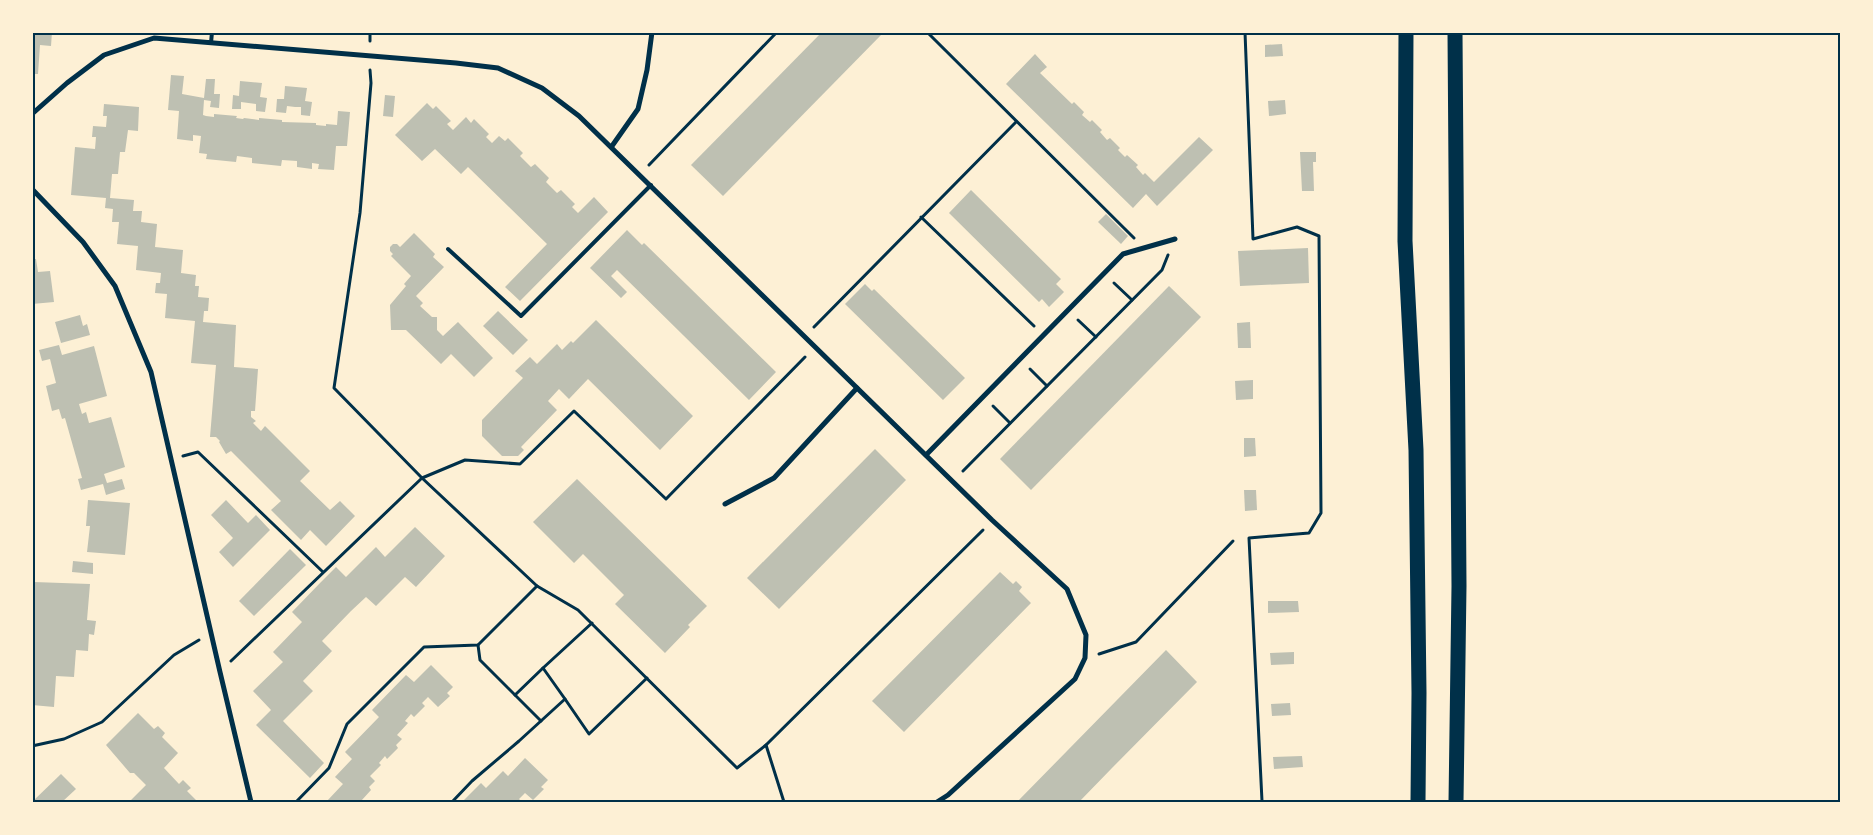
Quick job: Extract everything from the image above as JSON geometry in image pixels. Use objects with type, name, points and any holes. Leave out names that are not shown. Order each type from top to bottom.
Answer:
[{"type":"highway","points":[[1406,32],[1405,241],[1416,450],[1419,693],[1418,802]]},
{"type":"highway","points":[[1455,32],[1459,586],[1456,802]]},
{"type":"street","points":[[612,146],[638,109],[647,70],[652,32]]},
{"type":"street","points":[[32,114],[67,83],[104,55],[154,38],[498,68],[542,88],[580,116],[992,520],[1067,589],[1086,635],[1084,658],[1075,679],[948,795],[937,802]]},
{"type":"street","points":[[32,189],[83,242],[115,286],[151,372],[252,802]]},
{"type":"street","points":[[926,455],[1123,254],[1174,239]]},
{"type":"street","points":[[725,504],[774,478],[858,388]]},
{"type":"lane","points":[[211,43],[212,32]]},
{"type":"lane","points":[[448,249],[521,316],[652,185]]},
{"type":"path","points":[[370,32],[371,83],[360,213],[334,388],[422,478],[537,586],[578,610],[592,623],[737,768],[766,745],[992,520]]},
{"type":"path","points":[[641,174],[777,32]]},
{"type":"path","points":[[927,32],[1131,234],[1140,249]]},
{"type":"path","points":[[1245,32],[1253,239],[1297,227],[1319,236],[1321,512],[1309,533],[1249,538],[1262,801]]},
{"type":"path","points":[[805,336],[1016,122]]},
{"type":"path","points":[[921,217],[1044,335]]},
{"type":"path","points":[[953,481],[1162,270],[1174,239]]},
{"type":"path","points":[[1104,274],[1132,300]]},
{"type":"path","points":[[1068,310],[1096,337]]},
{"type":"path","points":[[220,672],[422,478],[465,460],[520,464],[574,411],[666,499],[815,346]]},
{"type":"path","points":[[1020,359],[1047,386]]},
{"type":"path","points":[[983,396],[1010,423]]},
{"type":"path","points":[[171,458],[198,452],[323,572]]},
{"type":"path","points":[[1084,658],[1136,642],[1234,541]]},
{"type":"path","points":[[296,802],[329,768],[347,724],[424,647],[478,645],[537,586]]},
{"type":"path","points":[[515,695],[592,623]]},
{"type":"path","points":[[32,746],[64,739],[102,722],[174,655],[211,633]]},
{"type":"path","points":[[478,645],[480,660],[541,721]]},
{"type":"path","points":[[543,668],[589,734],[647,678]]},
{"type":"path","points":[[452,802],[472,781],[565,699]]},
{"type":"path","points":[[766,745],[784,802]]},
{"type":"building","points":[[32,32],[52,32],[51,46],[40,45],[38,74],[32,74]]},
{"type":"building","points":[[822,32],[884,32],[723,196],[691,165]]},
{"type":"building","points":[[1282,44],[1283,56],[1265,57],[1265,45]]},
{"type":"building","points":[[1035,54],[1047,67],[1040,73],[1072,104],[1074,102],[1084,112],[1082,115],[1090,122],[1092,120],[1102,130],[1100,132],[1107,140],[1110,138],[1120,148],[1118,150],[1125,157],[1127,155],[1138,165],[1136,167],[1143,175],[1145,173],[1154,182],[1199,137],[1213,150],[1157,206],[1146,194],[1133,208],[1006,84]]},
{"type":"building","points":[[171,75],[184,76],[182,94],[204,98],[206,79],[215,79],[214,94],[220,94],[219,108],[210,107],[211,101],[204,100],[203,115],[206,116],[214,117],[214,114],[237,116],[236,118],[243,119],[259,120],[259,118],[282,120],[282,122],[316,123],[316,125],[326,126],[326,124],[337,125],[338,111],[350,112],[347,146],[336,146],[334,170],[318,169],[319,164],[312,163],[312,169],[297,167],[297,161],[282,160],[281,166],[252,163],[252,158],[237,156],[236,162],[206,159],[207,154],[199,153],[201,136],[193,135],[193,141],[177,139],[179,111],[168,110]]},
{"type":"building","points":[[240,81],[262,83],[260,97],[267,98],[265,112],[256,111],[256,104],[241,102],[241,109],[232,109],[233,95],[239,96]]},
{"type":"building","points":[[285,86],[307,88],[305,101],[312,102],[310,116],[301,115],[301,107],[287,106],[286,113],[276,112],[277,99],[284,99]]},
{"type":"building","points":[[385,95],[395,96],[393,117],[383,116]]},
{"type":"building","points":[[1285,100],[1286,114],[1269,116],[1268,101]]},
{"type":"building","points":[[427,103],[433,109],[436,106],[451,121],[447,124],[453,130],[466,117],[471,123],[474,119],[489,134],[486,137],[492,143],[499,136],[505,141],[508,138],[523,153],[520,156],[531,167],[535,164],[549,178],[546,182],[557,193],[561,190],[575,204],[572,207],[578,213],[594,197],[608,212],[520,301],[505,287],[547,244],[468,167],[461,174],[435,149],[422,161],[395,135]]},
{"type":"building","points":[[104,104],[139,107],[138,131],[128,130],[125,152],[120,152],[118,174],[112,174],[110,198],[134,200],[133,211],[142,211],[141,222],[157,224],[155,247],[183,250],[181,273],[196,275],[195,286],[199,286],[198,297],[209,298],[208,311],[204,311],[203,322],[236,325],[234,367],[258,369],[255,411],[251,411],[251,417],[256,421],[253,423],[261,431],[265,426],[310,471],[300,481],[330,510],[340,501],[355,516],[326,546],[310,530],[301,540],[271,510],[281,501],[231,451],[226,454],[216,437],[210,437],[216,365],[191,363],[195,321],[165,318],[167,294],[155,293],[156,283],[160,283],[161,273],[136,270],[138,246],[117,244],[119,222],[112,222],[113,209],[105,208],[106,198],[71,195],[75,147],[95,149],[96,137],[92,137],[93,126],[106,127],[107,116],[103,116]]},
{"type":"building","points":[[1300,152],[1316,152],[1316,162],[1313,162],[1314,191],[1302,191]]},
{"type":"building","points":[[971,190],[1061,279],[1056,284],[1064,292],[1049,307],[1042,299],[1039,302],[949,213]]},
{"type":"building","points":[[1106,214],[1128,236],[1121,244],[1098,222]]},
{"type":"building","points":[[627,230],[642,245],[644,243],[776,372],[749,400],[617,270],[611,276],[627,292],[621,298],[590,268]]},
{"type":"building","points":[[414,233],[435,254],[433,257],[444,267],[416,296],[423,303],[420,306],[432,317],[437,317],[437,330],[443,336],[458,322],[493,358],[474,377],[451,354],[441,364],[406,330],[391,330],[390,305],[406,286],[404,284],[411,276],[391,256],[393,254],[390,251],[390,247],[393,244],[397,244],[400,247]]},
{"type":"building","points":[[1308,248],[1309,283],[1240,286],[1238,251]]},
{"type":"building","points":[[32,259],[36,259],[38,272],[50,271],[54,302],[32,304]]},
{"type":"building","points":[[865,284],[872,291],[874,289],[965,378],[943,400],[845,304]]},
{"type":"building","points":[[1169,286],[1201,317],[1031,490],[1000,459]]},
{"type":"building","points":[[498,311],[528,340],[513,355],[483,326]]},
{"type":"building","points":[[80,315],[83,326],[87,324],[90,335],[61,343],[55,322]]},
{"type":"building","points":[[596,320],[693,416],[660,450],[588,379],[569,399],[559,389],[548,401],[557,410],[521,447],[524,450],[518,456],[502,456],[482,436],[482,420],[523,378],[515,371],[530,357],[537,364],[557,344],[562,350],[571,341],[573,343]]},
{"type":"building","points":[[1250,322],[1251,348],[1238,348],[1237,323]]},
{"type":"building","points":[[59,345],[62,355],[94,346],[107,396],[79,404],[82,414],[86,412],[89,423],[111,417],[125,467],[104,474],[107,483],[122,479],[125,489],[106,495],[103,484],[81,490],[78,479],[82,478],[65,418],[62,419],[59,409],[52,411],[46,386],[56,383],[50,359],[42,361],[39,350]]},
{"type":"building","points":[[1253,380],[1253,399],[1236,400],[1235,381]]},
{"type":"building","points":[[1244,438],[1255,438],[1256,456],[1244,457]]},
{"type":"building","points":[[875,449],[906,480],[779,609],[747,578]]},
{"type":"building","points":[[577,479],[707,606],[688,625],[690,627],[665,653],[615,604],[624,595],[583,554],[574,563],[533,522]]},
{"type":"building","points":[[1244,490],[1256,490],[1257,510],[1245,511]]},
{"type":"building","points":[[88,500],[130,503],[125,555],[87,552],[90,526],[86,526]]},
{"type":"building","points":[[226,500],[248,523],[256,515],[270,530],[233,567],[219,552],[233,538],[211,515]]},
{"type":"building","points":[[415,527],[445,556],[416,587],[405,577],[376,606],[366,597],[351,611],[322,641],[332,651],[303,681],[313,691],[283,721],[324,763],[310,778],[256,725],[271,710],[253,691],[283,662],[273,652],[302,622],[292,612],[321,582],[336,567],[346,577],[376,547],[385,557]]},
{"type":"building","points":[[290,549],[306,565],[254,616],[239,601]]},
{"type":"building","points":[[73,561],[93,563],[93,574],[72,572]]},
{"type":"building","points":[[1000,572],[1013,584],[1016,581],[1022,587],[1019,591],[1031,603],[904,732],[872,701]]},
{"type":"building","points":[[34,582],[90,584],[87,620],[96,621],[94,635],[89,634],[88,651],[76,650],[74,677],[56,676],[54,707],[32,705]]},
{"type":"building","points":[[1268,601],[1298,601],[1299,612],[1268,613]]},
{"type":"building","points":[[1166,650],[1197,682],[1079,802],[1017,802]]},
{"type":"building","points":[[1294,652],[1294,664],[1271,665],[1270,653]]},
{"type":"building","points":[[431,665],[453,687],[447,693],[450,696],[438,707],[428,697],[422,703],[425,706],[414,717],[411,714],[405,721],[408,723],[397,735],[402,739],[396,745],[398,748],[387,759],[385,756],[379,763],[381,765],[370,776],[375,781],[369,787],[371,790],[362,802],[328,802],[343,784],[335,777],[352,759],[345,752],[379,717],[372,710],[406,675],[414,682]]},
{"type":"building","points":[[1290,703],[1291,715],[1272,716],[1271,704]]},
{"type":"building","points":[[138,713],[154,729],[158,726],[165,733],[162,737],[178,753],[164,768],[179,784],[183,780],[191,788],[187,791],[198,802],[134,802],[131,800],[146,785],[134,773],[130,773],[106,745]]},
{"type":"building","points":[[1302,756],[1303,767],[1274,769],[1273,757]]},
{"type":"building","points":[[525,758],[548,780],[541,787],[544,789],[533,800],[525,793],[519,799],[520,802],[462,802],[481,783],[486,788],[503,771],[508,776]]},
{"type":"building","points":[[61,774],[76,789],[62,802],[32,802]]}]
